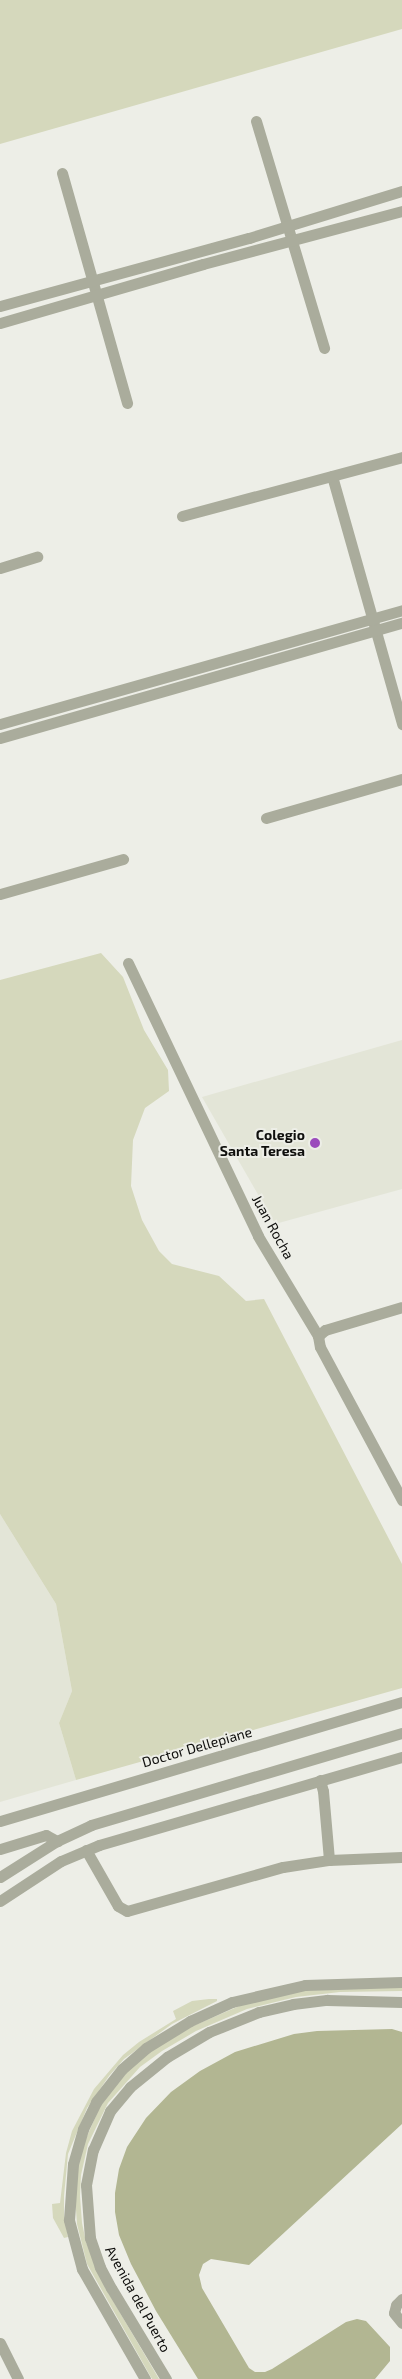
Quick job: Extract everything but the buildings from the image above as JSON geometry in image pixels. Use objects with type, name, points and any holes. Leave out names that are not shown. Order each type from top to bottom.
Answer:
[{"type":"street","points":[[256,121],[324,348]]},
{"type":"street","points":[[62,173],[127,404]]},
{"type":"street","points":[[0,306],[288,226],[402,191]]},
{"type":"street","points":[[0,323],[292,240],[402,211]]},
{"type":"street","points":[[182,516],[402,457]]},
{"type":"street","points":[[332,476],[402,724]]},
{"type":"street","points":[[0,568],[37,557]]},
{"type":"street","points":[[0,724],[402,610]]},
{"type":"street","points":[[0,738],[402,623]]},
{"type":"street","points":[[152,681],[156,694]]},
{"type":"street","points":[[266,818],[402,779]]},
{"type":"street","points":[[0,894],[123,859]]},
{"type":"street","name":"Juan Rocha","points":[[128,963],[255,1229],[318,1336],[320,1347],[402,1500]]},
{"type":"street","points":[[318,1336],[325,1330],[402,1307]]},
{"type":"street","name":"Doctor Dellepiane","points":[[0,1821],[402,1702]]},
{"type":"street","points":[[0,1875],[62,1838],[85,1828],[402,1733]]},
{"type":"street","points":[[327,1755],[332,1767],[331,1777]]},
{"type":"street","points":[[0,1901],[40,1874],[86,1850],[402,1757]]},
{"type":"street","points":[[310,1760],[310,1771],[318,1781],[323,1792],[329,1860]]},
{"type":"street","points":[[85,1828],[86,1850],[118,1906],[127,1911],[261,1871],[329,1860],[402,1857]]},
{"type":"street","points":[[0,1849],[46,1835],[62,1838],[72,1848],[86,1850]]},
{"type":"street","points":[[145,2379],[82,2269],[68,2220],[73,2164],[83,2129],[96,2102],[113,2078],[146,2048],[190,2022],[232,2002],[305,1985],[402,1982]]},
{"type":"street","name":"Avenida del Puerto","points":[[166,2379],[112,2288],[97,2260],[90,2238],[86,2185],[93,2150],[110,2111],[130,2087],[167,2057],[209,2032],[259,2012],[293,2004],[327,2000],[402,2002]]},
{"type":"street","points":[[402,2300],[396,2305],[394,2313],[402,2323]]},
{"type":"street","points":[[0,2343],[18,2379]]},
{"type":"shaded area","points":[[0,0],[402,0],[402,29],[0,144]]},
{"type":"shaded area","points":[[101,953],[123,977],[144,1030],[168,1070],[169,1091],[145,1108],[133,1140],[131,1186],[142,1220],[159,1251],[172,1264],[219,1276],[246,1301],[264,1299],[402,1564],[402,1688],[76,1780],[59,1723],[72,1691],[56,1604],[0,1514],[0,980]]},
{"type":"shaded area","name":"Colegio Santa Teresa","points":[[402,1040],[402,1189],[275,1224],[202,1097]]},
{"type":"shaded area","points":[[0,1514],[56,1604],[72,1691],[59,1723],[76,1780],[0,1802]]},
{"type":"shaded area","points":[[402,1985],[402,1991],[340,1992],[296,1997],[247,2009],[196,2031],[162,2051],[140,2067],[108,2103],[88,2144],[81,2175],[82,2223],[86,2242],[106,2289],[159,2379],[152,2379],[87,2264],[77,2224],[76,2176],[84,2143],[103,2100],[136,2062],[159,2046],[193,2026],[244,2004],[296,1991]]},
{"type":"shaded area","points":[[217,1999],[217,2001],[172,2024],[124,2059],[109,2076],[87,2108],[68,2154],[64,2215],[68,2237],[64,2238],[53,2218],[52,2204],[60,2203],[66,2153],[72,2131],[94,2089],[123,2055],[139,2042],[176,2019],[173,2011],[192,2001]]},
{"type":"shaded area","points":[[392,2029],[402,2032],[402,2124],[249,2265],[211,2259],[203,2264],[199,2275],[202,2288],[249,2368],[255,2372],[265,2372],[272,2369],[346,2322],[357,2319],[366,2321],[390,2347],[390,2361],[375,2379],[198,2379],[156,2311],[131,2264],[119,2235],[115,2212],[115,2193],[119,2169],[127,2147],[146,2118],[171,2092],[200,2071],[235,2052],[294,2034],[317,2031]]},
{"type":"place","name":"Colegio Santa Teresa","points":[[315,1143]]}]
